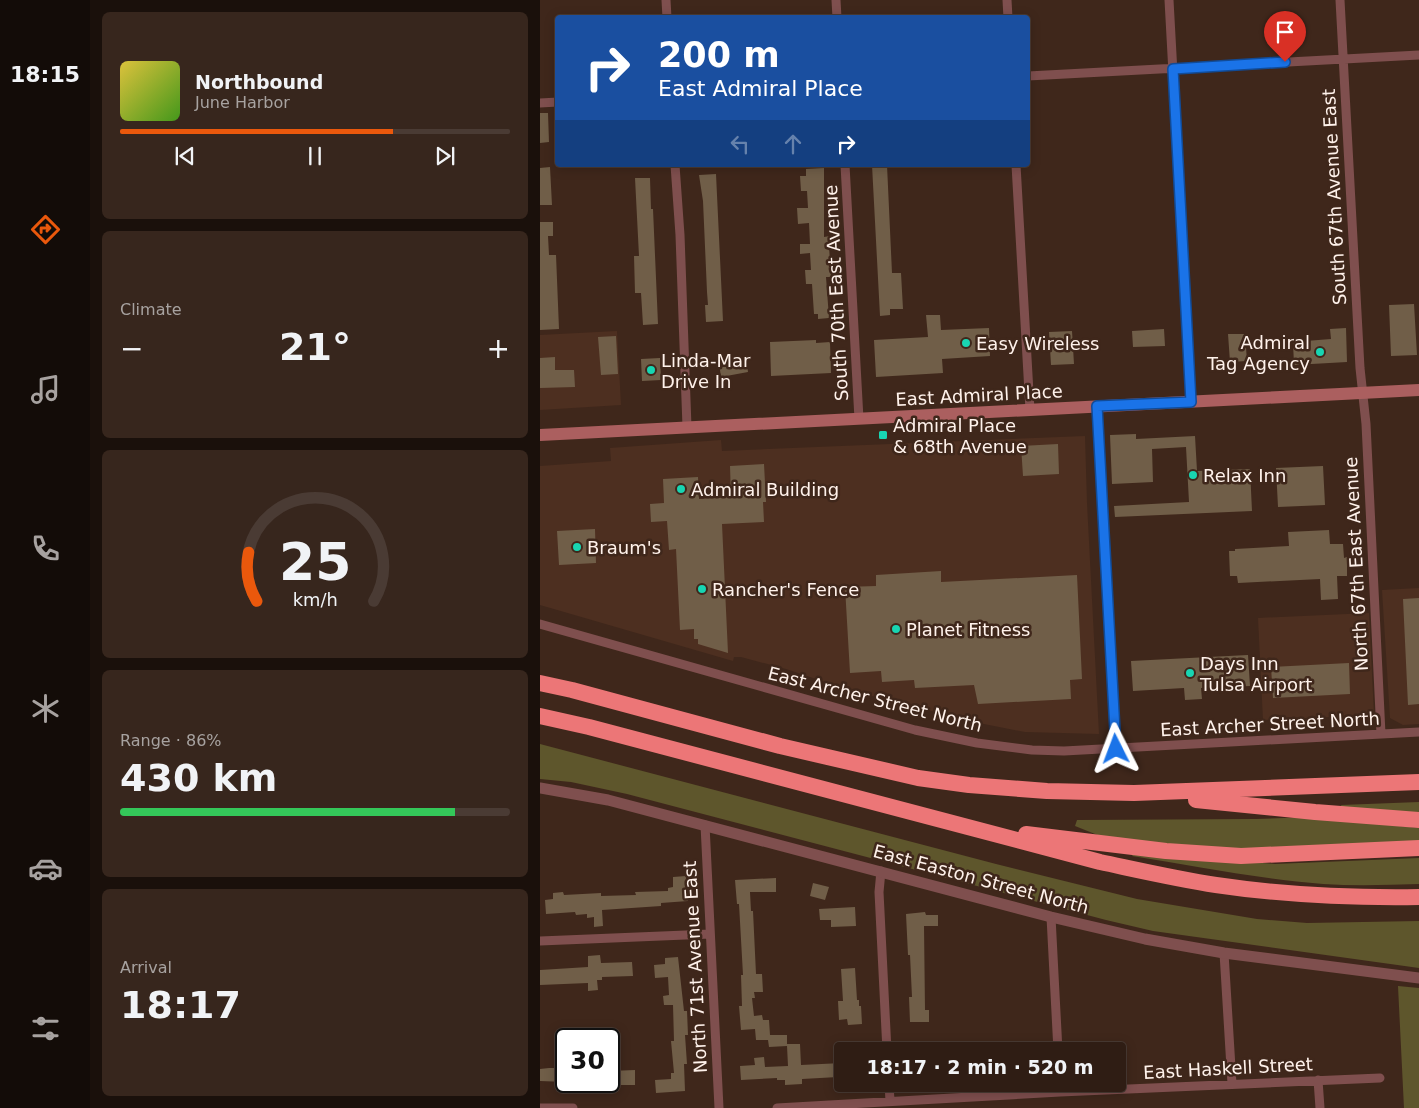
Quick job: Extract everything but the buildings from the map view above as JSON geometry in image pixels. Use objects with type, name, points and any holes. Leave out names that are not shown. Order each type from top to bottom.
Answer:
[{"type":"highway","points":[[540,683],[780,746],[918,778],[969,785],[1047,791],[1134,793],[1419,782]]},
{"type":"highway","points":[[540,716],[1100,862],[1216,885],[1307,895],[1368,898],[1419,897]]},
{"type":"highway","points":[[1134,793],[1315,812],[1419,820]]},
{"type":"highway","points":[[969,828],[1166,851],[1241,856],[1419,848]]},
{"type":"main road","name":"East Admiral Place","points":[[540,435],[1419,390]]},
{"type":"street","points":[[666,0],[667,15]]},
{"type":"street","points":[[836,0],[837,15]]},
{"type":"street","points":[[1007,0],[1008,15]]},
{"type":"street","points":[[1169,0],[1191,402]]},
{"type":"street","name":"South 67th Avenue East","points":[[1340,0],[1362,392]]},
{"type":"street","points":[[1030,76],[1419,55]]},
{"type":"street","points":[[540,103],[555,102]]},
{"type":"street","points":[[675,167],[680,235],[687,427]]},
{"type":"street","name":"South 70th East Avenue","points":[[845,167],[859,418]]},
{"type":"street","points":[[1016,167],[1030,410]]},
{"type":"street","name":"North 67th East Avenue","points":[[1362,392],[1366,424],[1381,734]]},
{"type":"street","points":[[1097,406],[1116,749]]},
{"type":"street","name":"East Archer Street North","points":[[540,624],[795,697],[944,737],[1032,750],[1116,749],[1419,732]]},
{"type":"street","name":"East Easton Street North","points":[[540,788],[608,800],[1051,916],[1153,940],[1224,952],[1419,978]]},
{"type":"street","name":"North 71st Avenue East","points":[[705,825],[719,1108]]},
{"type":"street","points":[[881,871],[879,892],[887,1042]]},
{"type":"street","points":[[1051,916],[1058,1042]]},
{"type":"street","points":[[540,941],[710,934]]},
{"type":"street","points":[[1224,952],[1232,1084]]},
{"type":"street","name":"East Haskell Street","points":[[1126,1086],[1380,1078]]},
{"type":"street","points":[[1318,1080],[1320,1108]]},
{"type":"street","points":[[889,1092],[890,1101]]},
{"type":"street","name":"East Haskell Street","points":[[777,1108],[1008,1092]]},
{"type":"street","points":[[540,1108],[573,1108]]},
{"type":"shaded area","points":[[617,331],[621,405],[540,410],[540,335]]},
{"type":"shaded area","points":[[1085,436],[1099,734],[1025,732],[979,723],[852,691],[786,669],[741,657],[734,657],[733,661],[540,605],[540,466],[611,461],[610,448],[721,440],[722,451]]},
{"type":"shaded area","points":[[1419,588],[1419,724],[1403,725],[1390,718],[1382,590]]},
{"type":"shaded area","points":[[1369,613],[1374,715],[1263,720],[1258,618]]},
{"type":"shaded area","points":[[540,744],[996,864],[1137,899],[1257,919],[1307,923],[1419,921],[1419,968],[1153,931],[627,794],[571,782],[540,779]]},
{"type":"shaded area","points":[[1419,802],[1419,814],[1342,809],[1341,805]]},
{"type":"shaded area","points":[[1311,817],[1419,828],[1419,844],[1242,850],[1186,847],[1100,836],[1075,826],[1077,820]]},
{"type":"shaded area","points":[[1134,853],[1275,864],[1419,858],[1419,884],[1347,885],[1299,882],[1132,856]]},
{"type":"shaded area","points":[[1398,986],[1419,988],[1419,1108],[1404,1108]]},
{"type":"place","name":"Easy Wireless","points":[[966,343]]},
{"type":"place","name":"Admiral Tag Agency","points":[[1320,352]]},
{"type":"place","name":"Linda-Mar Drive In","points":[[651,370]]},
{"type":"place","name":"Admiral Place & 68th Avenue","points":[[883,435]]},
{"type":"place","name":"Relax Inn","points":[[1193,475]]},
{"type":"place","name":"Admiral Building","points":[[681,489]]},
{"type":"place","name":"Braum's","points":[[577,547]]},
{"type":"place","name":"Rancher's Fence","points":[[702,589]]},
{"type":"place","name":"Planet Fitness","points":[[896,629]]},
{"type":"place","name":"Days Inn Tulsa Airport","points":[[1190,673]]},
{"type":"route","points":[[1116,749],[1097,406],[1191,402],[1173,69],[1285,62]]}]
